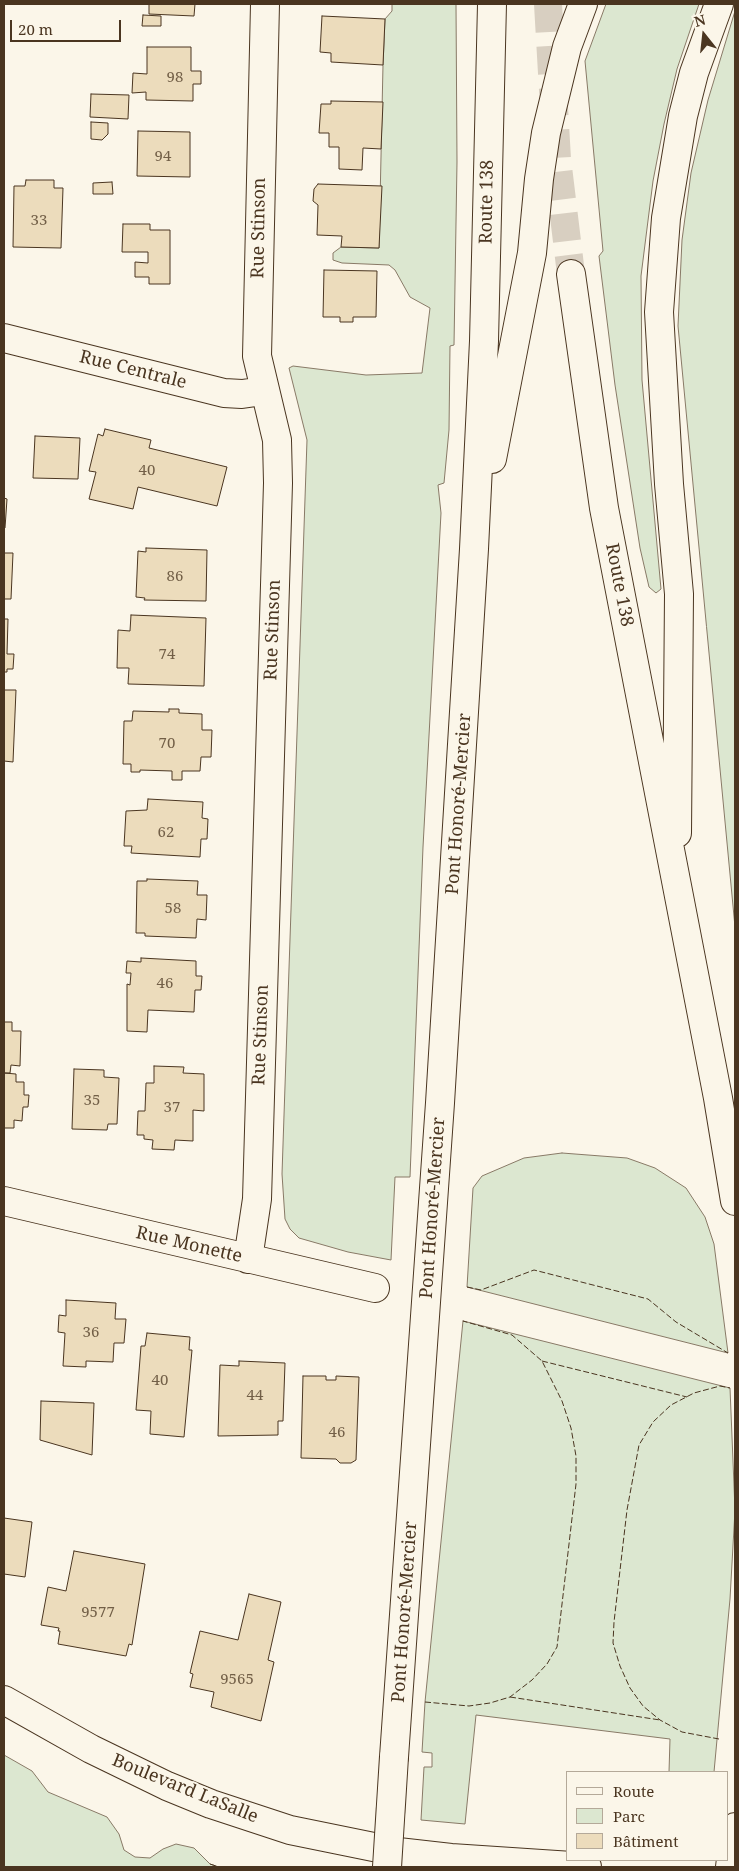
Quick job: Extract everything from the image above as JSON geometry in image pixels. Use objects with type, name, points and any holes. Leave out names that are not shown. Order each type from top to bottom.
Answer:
[{"type":"main road","name":"Rue Stinson","points":[[248,1259],[257,1199],[278,482],[277,440],[257,356],[256,322],[265,4]]},
{"type":"main road","name":"Route 138","points":[[474,549],[484,341],[492,4]]},
{"type":"main road","points":[[474,549],[532,253],[539,179],[546,133],[567,48],[583,4]]},
{"type":"main road","points":[[718,4],[694,73],[683,116],[666,218],[659,312],[660,361],[679,594],[677,894],[718,1098],[735,1201]]},
{"type":"main road","name":"Route 138","points":[[571,274],[604,508],[677,894]]},
{"type":"main road","name":"Rue Centrale","points":[[4,338],[224,393],[264,391]]},
{"type":"main road","name":"Pont Honoré-Mercier","points":[[387,1867],[424,1340],[474,549]]},
{"type":"main road","name":"Rue Monette","points":[[4,1201],[375,1288]]},
{"type":"main road","name":"Boulevard LaSalle","points":[[4,1700],[91,1749],[167,1786],[238,1814],[290,1830],[398,1852],[451,1858],[587,1867]]},
{"type":"main road","points":[[730,1867],[735,1827]]},
{"type":"green space","points":[[392,4],[456,4],[457,162],[454,345],[450,346],[449,430],[444,483],[438,485],[441,513],[423,847],[410,1177],[395,1177],[391,1260],[348,1252],[299,1238],[290,1229],[285,1219],[282,1174],[307,440],[289,368],[293,366],[366,375],[422,373],[430,308],[410,297],[395,270],[389,265],[342,263],[333,260],[333,253],[341,247],[379,248],[385,19],[392,11]]},
{"type":"green space","points":[[606,4],[699,4],[677,69],[664,124],[653,181],[641,276],[642,380],[661,589],[656,593],[649,587],[640,548],[615,385],[599,256],[603,251],[585,61]]},
{"type":"green space","points":[[735,11],[735,927],[678,326],[682,240],[691,173],[708,100]]},
{"type":"green space","points":[[562,1153],[627,1158],[655,1168],[686,1188],[705,1217],[714,1244],[728,1353],[467,1287],[473,1188],[482,1176],[524,1158]]},
{"type":"green space","points":[[463,1321],[730,1388],[735,1510],[730,1599],[714,1771],[669,1771],[670,1739],[476,1715],[465,1824],[421,1820],[424,1767],[432,1767],[432,1753],[422,1752],[425,1702]]},
{"type":"green space","points":[[4,1755],[32,1771],[48,1792],[107,1817],[119,1834],[124,1850],[135,1857],[150,1858],[163,1849],[176,1844],[194,1848],[210,1864],[219,1867],[4,1867]]},
{"type":"building","points":[[149,4],[195,4],[194,16],[149,14]]},
{"type":"building","points":[[143,15],[161,16],[161,26],[142,26]]},
{"type":"building","points":[[322,16],[385,19],[383,65],[331,62],[331,53],[320,52]]},
{"type":"building","points":[[147,47],[191,47],[191,71],[201,71],[201,84],[193,84],[193,101],[146,100],[146,92],[132,93],[133,73],[147,74]]},
{"type":"building","points":[[91,94],[129,95],[128,119],[90,117]]},
{"type":"building","points":[[331,101],[383,102],[381,149],[363,148],[362,170],[339,169],[339,147],[329,147],[329,133],[319,133],[321,104],[331,104]]},
{"type":"building","points":[[91,122],[108,123],[108,134],[102,140],[91,139]]},
{"type":"building","points":[[138,131],[190,132],[190,177],[137,176]]},
{"type":"building","points":[[26,180],[54,180],[54,188],[63,188],[61,248],[13,247],[14,186],[25,186]]},
{"type":"building","points":[[112,182],[113,194],[93,194],[93,183]]},
{"type":"building","points":[[318,184],[382,186],[379,248],[341,247],[342,236],[317,235],[318,205],[313,201],[314,189]]},
{"type":"building","points":[[123,224],[150,224],[150,230],[170,230],[170,284],[149,284],[149,277],[135,277],[135,262],[148,263],[148,252],[122,252]]},
{"type":"building","points":[[324,270],[377,271],[376,317],[353,317],[353,322],[340,322],[340,317],[323,317]]},
{"type":"building","points":[[105,429],[151,440],[149,448],[227,467],[217,506],[138,487],[133,509],[89,499],[96,472],[89,471],[98,434],[103,436]]},
{"type":"building","points":[[35,436],[80,438],[78,479],[33,478]]},
{"type":"building","points":[[4,498],[7,499],[5,528],[4,528]]},
{"type":"building","points":[[146,548],[207,550],[206,601],[144,600],[145,598],[136,597],[138,551],[146,552]]},
{"type":"building","points":[[4,553],[13,553],[11,599],[4,599]]},
{"type":"building","points":[[131,615],[206,618],[204,686],[128,684],[129,668],[117,668],[118,630],[130,631]]},
{"type":"building","points":[[4,619],[8,619],[7,654],[14,654],[13,669],[7,669],[7,672],[4,672]]},
{"type":"building","points":[[4,690],[16,690],[13,762],[4,761]]},
{"type":"building","points":[[169,709],[179,709],[179,713],[202,714],[202,730],[212,730],[211,757],[201,757],[200,771],[182,771],[182,780],[172,780],[172,771],[140,770],[140,772],[131,772],[131,764],[123,764],[124,721],[132,721],[133,711],[169,712]]},
{"type":"building","points":[[148,799],[203,802],[202,818],[208,819],[207,839],[201,839],[200,857],[131,853],[132,846],[124,846],[126,811],[147,810]]},
{"type":"building","points":[[147,879],[198,881],[197,895],[207,895],[206,920],[197,919],[196,938],[145,936],[145,933],[136,933],[137,881],[147,881]]},
{"type":"building","points":[[141,958],[196,961],[196,976],[202,976],[201,990],[195,990],[194,1012],[148,1010],[147,1032],[127,1031],[127,984],[130,985],[131,973],[126,973],[127,961],[141,962]]},
{"type":"building","points":[[4,1022],[12,1022],[12,1031],[21,1031],[20,1066],[11,1065],[10,1073],[4,1073]]},
{"type":"building","points":[[154,1066],[184,1067],[183,1073],[204,1074],[204,1111],[193,1110],[193,1141],[175,1140],[174,1150],[152,1149],[153,1140],[144,1139],[144,1135],[137,1135],[138,1111],[145,1111],[146,1083],[154,1083]]},
{"type":"building","points":[[74,1069],[104,1070],[104,1077],[119,1078],[117,1124],[108,1124],[107,1130],[72,1129]]},
{"type":"building","points":[[4,1073],[16,1074],[16,1082],[24,1082],[24,1095],[29,1095],[28,1107],[23,1107],[22,1121],[14,1120],[14,1128],[4,1128]]},
{"type":"building","points":[[66,1300],[116,1303],[115,1319],[126,1319],[124,1343],[114,1343],[113,1362],[86,1361],[86,1367],[63,1366],[65,1333],[58,1332],[59,1315],[66,1316]]},
{"type":"building","points":[[147,1333],[190,1337],[189,1350],[192,1350],[184,1437],[150,1434],[151,1411],[136,1410],[141,1346],[145,1346]]},
{"type":"building","points":[[239,1361],[285,1363],[283,1421],[278,1421],[278,1435],[218,1436],[220,1365],[239,1366]]},
{"type":"building","points":[[303,1376],[326,1376],[326,1380],[336,1380],[336,1376],[359,1377],[356,1460],[351,1463],[340,1463],[336,1459],[301,1458]]},
{"type":"building","points":[[41,1401],[94,1403],[92,1455],[40,1440]]},
{"type":"building","points":[[4,1518],[32,1522],[25,1577],[4,1574]]},
{"type":"building","points":[[74,1551],[145,1564],[132,1645],[129,1644],[126,1656],[58,1644],[59,1628],[41,1625],[48,1587],[66,1591]]},
{"type":"building","points":[[249,1594],[281,1602],[268,1660],[274,1662],[261,1721],[211,1707],[214,1692],[190,1687],[193,1674],[190,1673],[200,1631],[238,1640]]},
{"type":"tunnel","points":[[548,4],[557,159],[571,274]]},
{"type":"fence","points":[[467,1287],[481,1290],[534,1270],[648,1299],[676,1322],[728,1353]]},
{"type":"fence","points":[[425,1702],[469,1706],[490,1703],[510,1697],[532,1680],[547,1664],[557,1647],[576,1484],[576,1456],[571,1428],[562,1401],[542,1361],[512,1335],[463,1321]]},
{"type":"fence","points":[[542,1361],[687,1397]]},
{"type":"fence","points":[[719,1739],[682,1732],[660,1720],[643,1706],[630,1688],[620,1666],[613,1643],[627,1510],[639,1445],[653,1422],[671,1405],[694,1393],[720,1386],[730,1388]]},
{"type":"fence","points":[[510,1697],[660,1720]]},
{"type":"fence","points":[[210,1864],[219,1867]]}]
